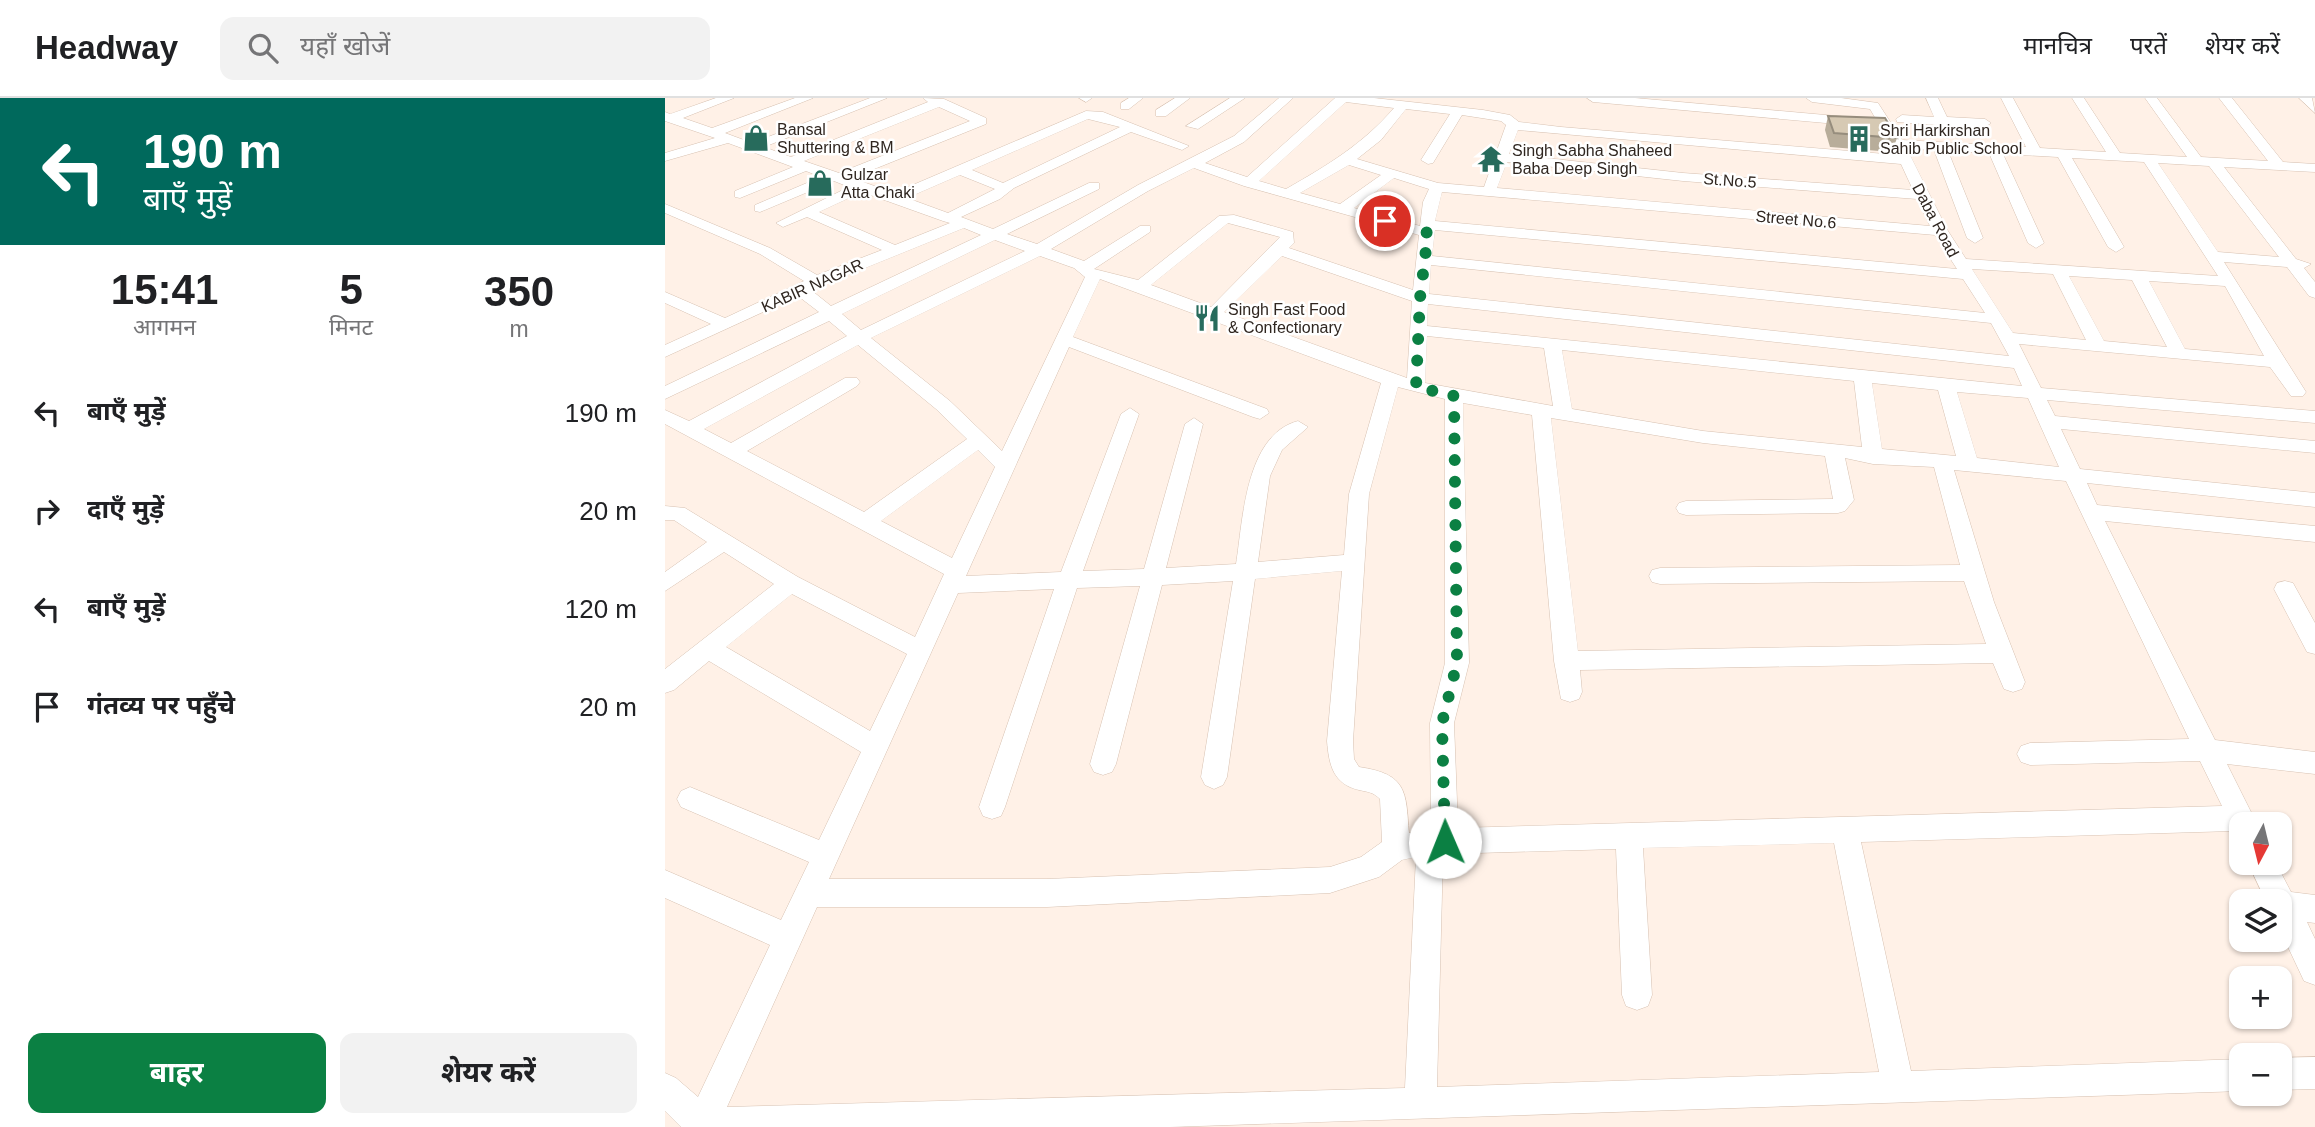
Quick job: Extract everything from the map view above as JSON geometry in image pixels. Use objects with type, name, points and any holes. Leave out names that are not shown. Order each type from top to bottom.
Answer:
[{"type":"street","points":[[668,117],[728,98]]},
{"type":"street","points":[[665,157],[807,98]]},
{"type":"street","points":[[752,147],[881,98]]},
{"type":"street","points":[[1125,106],[1137,98]]},
{"type":"street","points":[[1161,113],[1184,98]]},
{"type":"street","points":[[1193,126],[1239,98]]},
{"type":"street","points":[[689,429],[857,338],[1037,251],[1143,188],[1239,139],[1287,98]]},
{"type":"street","points":[[1249,183],[1342,98],[1509,117],[1682,175],[1947,147],[2315,168]]},
{"type":"street","points":[[1593,98],[1886,125]]},
{"type":"street","points":[[1812,98],[1872,102]]},
{"type":"street","points":[[1932,98],[1943,121],[1947,147],[1975,238]]},
{"type":"street","points":[[2007,98],[2035,151]]},
{"type":"street","points":[[2078,98],[2115,155]]},
{"type":"street","points":[[2151,98],[2295,264],[2315,293]]},
{"type":"street","points":[[2225,98],[2279,166]]},
{"type":"street","points":[[2305,98],[2315,109]]},
{"type":"street","points":[[740,194],[799,163],[935,100],[980,119],[980,122],[760,208]]},
{"type":"street","name":"Daba Road","points":[[1872,102],[1902,152],[1920,195],[1940,231],[1997,319],[2021,363],[2090,512],[2238,812]]},
{"type":"street","points":[[1288,194],[1347,159],[1376,137],[1403,105]]},
{"type":"street","points":[[1428,160],[1458,111]]},
{"type":"street","points":[[895,198],[1079,116],[1098,115],[1182,146]]},
{"type":"street","points":[[668,117],[1088,270],[1139,286],[1391,380],[1454,396],[1703,438],[2315,500]]},
{"type":"street","points":[[1489,192],[1509,117]]},
{"type":"street","points":[[1902,119],[1985,123]]},
{"type":"street","points":[[955,221],[996,196],[1004,188],[1131,127]]},
{"type":"street","points":[[1994,149],[2036,243]]},
{"type":"street","points":[[2062,153],[2116,247]]},
{"type":"street","name":"St.No.5","points":[[1499,157],[1920,195]]},
{"type":"street","points":[[2147,158],[2230,282],[2276,362],[2297,392]]},
{"type":"street","points":[[1347,159],[1437,187],[1652,206]]},
{"type":"street","points":[[1192,163],[1288,194],[1428,229],[1963,269],[2058,269],[2230,282]]},
{"type":"street","points":[[2298,167],[2315,186]]},
{"type":"street","points":[[960,170],[1004,188]]},
{"type":"street","points":[[1343,209],[1392,173]]},
{"type":"street","name":"Street No.6","points":[[1652,206],[1682,175],[1940,231]]},
{"type":"street","points":[[783,223],[863,186]]},
{"type":"street","points":[[665,393],[1094,186]]},
{"type":"street","points":[[1416,387],[1420,298],[1430,202],[1437,187]]},
{"type":"street","points":[[665,208],[765,251],[808,285],[857,338],[981,439],[1006,466]]},
{"type":"street","points":[[807,212],[895,250]]},
{"type":"street","points":[[1139,286],[1224,219],[1234,219],[1288,235],[1289,240],[1213,314]]},
{"type":"street","name":"KABIR NAGAR","points":[[665,352],[808,285],[895,250],[955,221]]},
{"type":"street","points":[[1088,270],[1145,229]]},
{"type":"street","points":[[1279,250],[1420,298],[1748,336],[2021,363]]},
{"type":"street","points":[[2212,256],[2315,265]]},
{"type":"street","points":[[1424,260],[1997,319]]},
{"type":"street","points":[[2058,269],[2098,347]]},
{"type":"street","points":[[701,1125],[1093,280],[1088,270]]},
{"type":"street","points":[[2137,274],[2179,354]]},
{"type":"street","points":[[665,297],[725,324]]},
{"type":"street","points":[[1418,330],[1946,385],[2034,390],[2315,417]]},
{"type":"street","points":[[1748,336],[1750,365]]},
{"type":"street","points":[[2007,338],[2276,362]]},
{"type":"street","points":[[1065,340],[1259,413]]},
{"type":"street","points":[[1552,344],[1564,416]]},
{"type":"street","points":[[1861,376],[1873,457]]},
{"type":"street","points":[[1391,380],[1359,494],[1340,762],[1346,773],[1356,779],[1378,783],[1393,794],[1396,848]]},
{"type":"street","points":[[730,452],[851,382]]},
{"type":"street","points":[[1946,385],[1969,466]]},
{"type":"street","points":[[1420,1104],[1438,842],[1442,723],[1457,663],[1454,396]]},
{"type":"street","points":[[1541,412],[1570,692]]},
{"type":"street","points":[[992,807],[1068,582],[1130,414]]},
{"type":"street","points":[[665,416],[864,523],[954,578],[1068,582],[1353,562]]},
{"type":"street","points":[[2049,422],[2315,447]]},
{"type":"street","points":[[1103,764],[1194,424]]},
{"type":"street","points":[[1214,777],[1262,467],[1274,446],[1298,427]]},
{"type":"street","points":[[864,523],[981,439]]},
{"type":"street","points":[[1686,508],[1838,506],[1844,499],[1834,453]]},
{"type":"street","points":[[1943,464],[1973,573],[2000,653],[2013,682]]},
{"type":"street","points":[[2090,512],[2315,534]]},
{"type":"street","points":[[665,513],[678,513],[790,583],[906,645],[921,649]]},
{"type":"street","points":[[665,583],[723,542]]},
{"type":"street","points":[[1660,576],[1973,573]]},
{"type":"street","points":[[665,684],[790,583]]},
{"type":"street","points":[[2285,589],[2315,645]]},
{"type":"street","points":[[709,649],[876,747]]},
{"type":"street","points":[[1566,661],[2000,653]]},
{"type":"street","points":[[2030,754],[2208,750],[2315,763]]},
{"type":"street","points":[[690,799],[827,857]]},
{"type":"street","points":[[810,893],[1047,893],[1330,880],[1369,868],[1396,848],[1438,842],[1845,828],[2229,821]]},
{"type":"street","points":[[1845,828],[1898,1088]]},
{"type":"street","points":[[1629,834],[1637,995]]},
{"type":"street","points":[[665,884],[788,938]]},
{"type":"street","points":[[2292,906],[2315,909]]},
{"type":"street","points":[[2292,923],[2315,970]]},
{"type":"street","points":[[2292,1074],[2315,1073]]},
{"type":"street","points":[[665,1090],[701,1125],[1420,1104],[2229,1075]]},
{"type":"building","points":[[1828,116],[1885,118],[1897,138],[1834,133]]},
{"type":"place","name":"Bansal Shuttering & BM","points":[[756,138]]},
{"type":"place","name":"Shri Harkirshan Sahib Public School","points":[[1859,139]]},
{"type":"place","name":"Singh Sabha Shaheed Baba Deep Singh","points":[[1491,159]]},
{"type":"place","name":"Gulzar Atta Chaki","points":[[820,183]]},
{"type":"place","name":"Singh Fast Food & Confectionary","points":[[1207,318]]},
{"type":"route","points":[[1385,221],[1428,233],[1420,298],[1416,387],[1454,396],[1457,663],[1445,702],[1442,723],[1445,842]]}]
